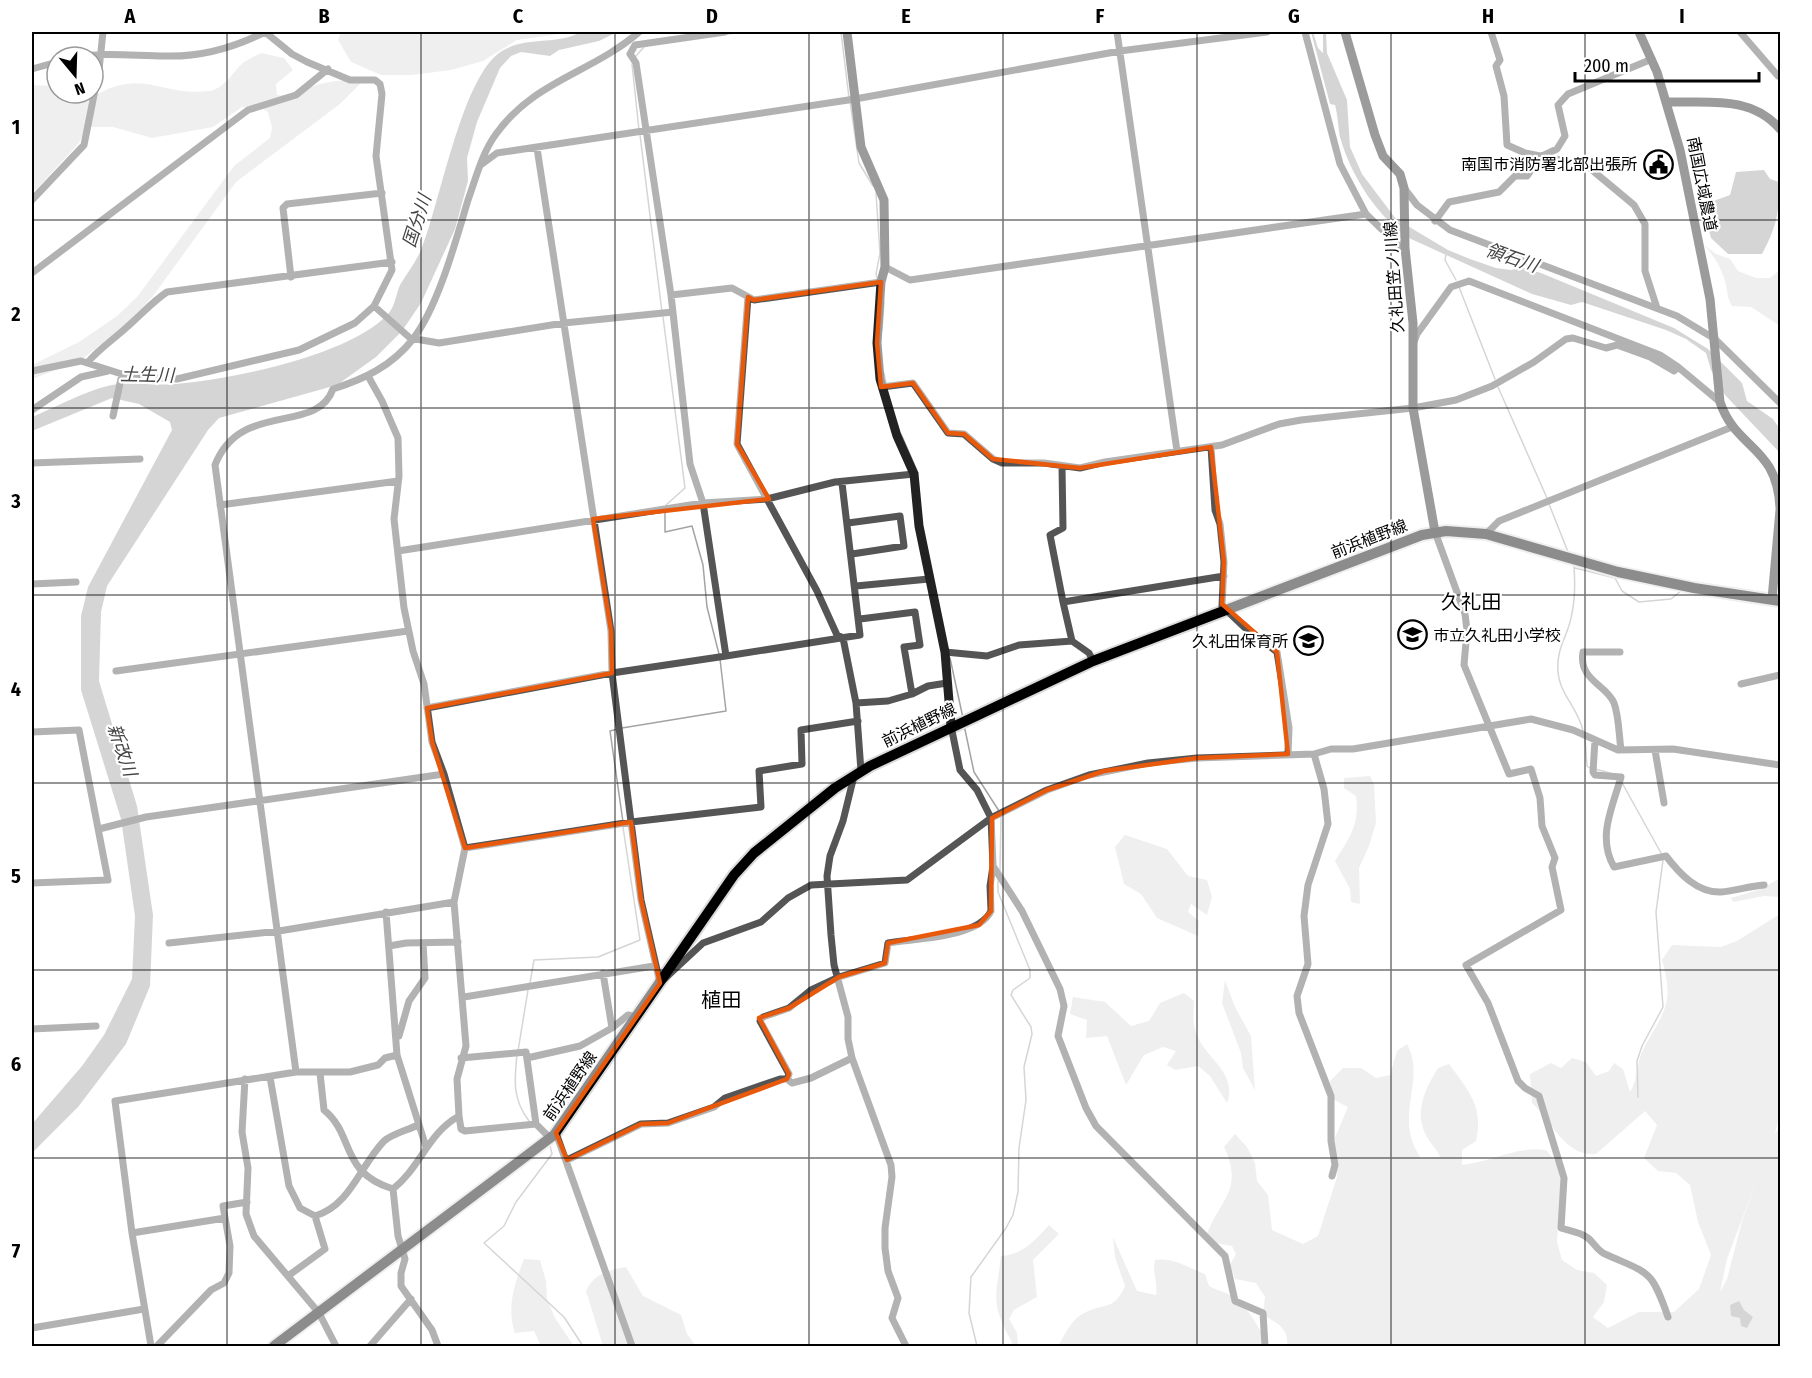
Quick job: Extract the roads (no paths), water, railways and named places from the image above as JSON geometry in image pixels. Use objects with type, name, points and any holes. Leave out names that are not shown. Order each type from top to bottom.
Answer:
[{"type":"main road","name":"前浜植野線","points":[[274,1347],[553,1136],[734,874],[779,832],[858,773],[951,726],[1093,661],[1401,541],[1435,532],[1486,534],[1618,572],[1694,588],[1776,600]]},
{"type":"street","points":[[32,371],[71,362],[88,362],[122,374],[147,379],[177,378],[283,355],[346,329],[374,306],[392,270],[376,156],[382,94],[380,84],[375,80],[350,80],[292,54],[265,32],[246,41],[191,56],[105,53]]},
{"type":"street","points":[[296,1072],[215,465],[229,440],[239,432],[263,423],[311,412],[329,401],[333,389],[368,376],[384,367],[412,339],[430,306],[480,165],[495,135],[514,112],[537,92],[596,62],[639,32]]},
{"type":"street","points":[[725,32],[635,45],[630,54],[636,63],[671,295],[690,464],[703,502],[726,656]]},
{"type":"street","points":[[787,1078],[789,1074],[760,1021],[764,1017],[789,1008],[811,990],[839,977],[885,963],[888,943],[960,932],[979,925],[991,910],[993,866],[991,818],[977,790],[960,770],[951,726],[945,652],[929,579],[914,474],[897,436],[882,387],[877,343],[881,318],[881,282],[885,267],[884,200],[864,158],[847,32]]},
{"type":"street","points":[[1117,32],[1177,451]]},
{"type":"street","points":[[480,165],[497,153],[855,99],[1120,51],[1267,32]]},
{"type":"street","points":[[1305,32],[1340,164],[1366,214],[1400,247],[1405,247]]},
{"type":"street","name":"久礼田笠ノ川線","points":[[1345,32],[1375,135],[1383,156],[1400,174],[1404,192],[1405,247],[1413,345],[1413,408],[1435,532]]},
{"type":"street","points":[[1491,32],[1500,60],[1496,66],[1504,96],[1507,145],[1540,157],[1565,159],[1586,165],[1634,205],[1646,224],[1645,271],[1657,308]]},
{"type":"street","name":"南国広域農道","points":[[1639,32],[1652,59],[1667,102],[1682,161],[1710,299],[1719,399]]},
{"type":"street","points":[[1740,32],[1778,76],[1780,74]]},
{"type":"street","points":[[1435,221],[1449,202],[1488,196],[1507,187],[1515,176],[1527,176],[1540,157],[1557,148],[1564,141],[1565,136],[1558,110],[1562,99],[1580,88],[1652,59]]},
{"type":"street","points":[[32,273],[248,110],[296,95],[328,69]]},
{"type":"street","points":[[1667,102],[1741,104],[1762,112],[1780,129]]},
{"type":"street","points":[[32,200],[84,145],[92,105]]},
{"type":"street","points":[[537,148],[611,630],[612,673],[641,900],[654,966],[660,983],[703,943],[761,922],[800,889],[811,885],[907,880],[991,818],[1047,790],[1104,771],[1148,762],[1314,754],[1331,749],[1353,749],[1489,725],[1541,720],[1621,750],[1673,749],[1780,765]]},
{"type":"street","points":[[1404,192],[1435,221],[1450,230],[1677,316],[1715,343],[1780,403]]},
{"type":"street","points":[[291,277],[282,208],[286,204],[382,193]]},
{"type":"street","points":[[885,267],[910,280],[1366,214]]},
{"type":"street","points":[[88,362],[102,345],[126,329],[155,300],[167,292],[392,262]]},
{"type":"street","points":[[1413,345],[1417,334],[1451,287],[1469,280],[1660,355],[1678,367],[1719,399],[1732,427],[1771,467],[1778,484],[1780,509],[1776,600]]},
{"type":"street","points":[[671,295],[732,288],[754,300],[881,282]]},
{"type":"street","points":[[748,297],[737,444],[837,635],[843,638]]},
{"type":"street","points":[[374,306],[412,339],[445,342],[564,323],[673,312]]},
{"type":"street","points":[[882,387],[913,383],[948,433],[964,434],[993,459],[1002,463],[1044,463],[1062,468],[1080,468],[1211,447],[1290,422],[1413,408],[1478,393],[1534,362],[1566,339],[1573,338],[1606,348],[1617,345],[1650,357],[1674,370],[1678,367]]},
{"type":"street","points":[[32,410],[81,377],[114,371]]},
{"type":"street","points":[[113,416],[122,374]]},
{"type":"street","points":[[368,376],[398,438],[398,481],[394,519],[408,631],[424,684],[432,742],[444,774],[465,848],[454,902],[464,997],[466,1046],[461,1058],[461,1071],[457,1078],[462,1129],[465,1131],[536,1124],[553,1136],[567,1160],[632,1347]]},
{"type":"street","points":[[1486,534],[1499,521],[1732,427]]},
{"type":"street","points":[[1211,447],[1215,510],[1221,534],[1224,576],[1222,606],[1244,627],[1277,652],[1289,728],[1288,754]]},
{"type":"street","points":[[32,463],[140,459]]},
{"type":"street","points":[[1062,468],[1063,528],[1050,535],[1072,640],[1089,653],[1093,661]]},
{"type":"street","points":[[398,551],[703,502],[767,499],[835,482],[843,483],[914,474]]},
{"type":"street","points":[[220,505],[398,481]]},
{"type":"street","points":[[427,708],[612,673],[860,635],[843,483]]},
{"type":"street","points":[[848,523],[900,516],[903,536],[904,546],[852,554]]},
{"type":"street","points":[[1435,532],[1465,614],[1467,630],[1464,664],[1509,774],[1531,769],[1540,798],[1542,826],[1556,858],[1552,867],[1561,910],[1466,965],[1488,1003],[1518,1081],[1539,1096],[1564,1178],[1561,1228],[1583,1235],[1602,1253],[1635,1265],[1646,1272],[1660,1294],[1668,1317]]},
{"type":"street","points":[[1064,602],[1224,576]]},
{"type":"street","points":[[856,586],[929,579]]},
{"type":"street","points":[[32,584],[76,582]]},
{"type":"street","points":[[860,619],[915,612],[920,645],[904,647],[912,694]]},
{"type":"street","points":[[116,671],[408,631]]},
{"type":"street","points":[[843,638],[858,721],[858,773],[830,856],[828,884],[834,965],[848,1017],[848,1039],[852,1058],[891,1165],[892,1177],[885,1228],[885,1248],[888,1271],[898,1298],[892,1318],[906,1347]]},
{"type":"street","points":[[945,652],[987,656],[1019,645],[1072,640]]},
{"type":"street","points":[[1620,652],[1583,652],[1582,658],[1595,685],[1614,702],[1621,750]]},
{"type":"street","points":[[1741,684],[1780,675]]},
{"type":"street","points":[[856,704],[888,701],[912,694],[928,686],[947,683]]},
{"type":"street","points":[[465,848],[631,822],[761,807],[759,771],[802,764],[801,730],[858,721]]},
{"type":"street","points":[[32,732],[79,730],[108,880],[32,883]]},
{"type":"street","points":[[1595,740],[1593,772],[1595,775],[1621,777],[1606,829],[1605,848],[1614,867],[1666,856],[1693,884],[1710,890],[1720,892],[1764,885]]},
{"type":"street","points":[[1655,750],[1664,803]]},
{"type":"street","points":[[1314,754],[1324,789],[1328,824],[1308,885],[1304,936],[1308,964],[1297,996],[1299,1013],[1331,1096],[1331,1141],[1335,1165],[1332,1176]]},
{"type":"street","points":[[99,829],[146,817],[444,774]]},
{"type":"street","points":[[993,866],[1022,911],[1060,989],[1064,1006],[1058,1036],[1086,1108],[1096,1126],[1225,1256],[1235,1301],[1263,1313],[1265,1347]]},
{"type":"street","points":[[169,943],[279,932],[454,902]]},
{"type":"street","points":[[386,912],[398,1038],[397,1055],[426,1147]]},
{"type":"street","points":[[389,946],[458,942]]},
{"type":"street","points":[[398,1038],[409,1001],[425,978],[423,943]]},
{"type":"street","points":[[464,997],[654,966]]},
{"type":"street","points":[[603,973],[612,1028]]},
{"type":"street","points":[[526,1058],[580,1046],[612,1028],[628,1015],[636,1017]]},
{"type":"street","points":[[32,1029],[96,1026]]},
{"type":"street","points":[[461,1058],[526,1052],[536,1124]]},
{"type":"street","points":[[151,1347],[132,1233],[115,1101],[296,1072],[350,1072],[378,1065],[385,1058],[397,1055]]},
{"type":"street","points":[[787,1078],[792,1083],[811,1078],[852,1058]]},
{"type":"street","points":[[320,1073],[324,1110],[333,1117],[354,1165],[380,1185],[393,1189]]},
{"type":"street","points":[[270,1077],[289,1186],[300,1208],[315,1216],[330,1212],[351,1188],[386,1139],[418,1125]]},
{"type":"street","points":[[567,1160],[641,1124],[668,1123],[714,1107],[725,1098],[787,1078]]},
{"type":"street","points":[[245,1079],[242,1132],[248,1168],[246,1215],[254,1236],[319,1313],[336,1347]]},
{"type":"street","points":[[393,1189],[410,1176],[426,1147],[449,1122],[459,1116]]},
{"type":"street","points":[[393,1189],[405,1259],[401,1273],[401,1286],[432,1330],[438,1347]]},
{"type":"street","points":[[157,1347],[211,1290],[224,1283],[229,1273],[230,1246],[223,1206],[247,1202]]},
{"type":"street","points":[[288,1276],[325,1249],[315,1216]]},
{"type":"street","points":[[132,1233],[225,1218]]},
{"type":"street","points":[[370,1347],[411,1299]]},
{"type":"street","points":[[32,1328],[144,1309]]},
{"type":"waterway","points":[[728,34],[742,32]]},
{"type":"waterway","points":[[841,32],[849,98]]},
{"type":"waterway","points":[[635,57],[644,47]]},
{"type":"waterway","points":[[632,64],[639,130]]},
{"type":"waterway","points":[[850,102],[859,163],[873,186]]},
{"type":"waterway","points":[[640,135],[662,312]]},
{"type":"waterway","points":[[876,193],[880,253],[876,274],[878,281]]},
{"type":"waterway","points":[[1446,254],[1445,260],[1456,280]]},
{"type":"waterway","points":[[1459,287],[1495,379]]},
{"type":"waterway","points":[[882,330],[884,302]]},
{"type":"waterway","points":[[663,317],[685,488],[666,505]]},
{"type":"waterway","points":[[884,373],[886,383]]},
{"type":"waterway","points":[[1498,387],[1547,498]]},
{"type":"waterway","points":[[901,434],[918,473]]},
{"type":"waterway","points":[[1549,504],[1568,552]]},
{"type":"waterway","points":[[665,513],[665,532],[692,526],[703,565],[707,607],[719,654]]},
{"type":"waterway","points":[[1574,566],[1573,608],[1559,655],[1558,671],[1562,687],[1578,716],[1583,731]]},
{"type":"waterway","points":[[1575,568],[1615,578],[1622,591],[1639,602],[1671,599],[1682,590]]},
{"type":"waterway","points":[[1746,601],[1767,605]]},
{"type":"waterway","points":[[950,658],[963,718]]},
{"type":"waterway","points":[[622,728],[726,711],[720,659]]},
{"type":"waterway","points":[[964,725],[974,772],[999,811]]},
{"type":"waterway","points":[[618,729],[610,731],[623,822]]},
{"type":"waterway","points":[[1585,738],[1587,766],[1590,768]]},
{"type":"waterway","points":[[1595,769],[1610,773]]},
{"type":"waterway","points":[[1621,781],[1661,853]]},
{"type":"waterway","points":[[1000,871],[1001,816]]},
{"type":"waterway","points":[[530,983],[534,960],[598,957],[640,940],[623,827]]},
{"type":"waterway","points":[[1638,1097],[1637,1061],[1642,1046],[1663,1007],[1656,912],[1663,860]]},
{"type":"waterway","points":[[977,1346],[969,1313],[971,1277],[1013,1215],[1018,1192],[1019,1148],[1026,1100],[1024,1067],[1032,1034],[1031,1027],[1011,995],[1013,990],[1030,978],[1030,970],[998,892],[998,881]]},
{"type":"waterway","points":[[518,1051],[528,990]]},
{"type":"waterway","points":[[517,1055],[515,1074],[517,1098],[529,1121]]},
{"type":"waterway","points":[[550,1146],[552,1154],[516,1202],[504,1226],[484,1243],[564,1317],[583,1346]]},
{"type":"place","name":"南国市消防署北部出張所","points":[[1658,164]]},
{"type":"place","name":"市立久礼田小学校","points":[[1412,635]]},
{"type":"place","name":"久礼田保育所","points":[[1309,641]]},
{"type":"district","name":"久礼田","points":[[1471,602]]},
{"type":"district","name":"植田","points":[[721,1000]]},
{"type":"water label","name":"国分川","points":[[417,221]]},
{"type":"water label","name":"領石川","points":[[1512,258]]},
{"type":"water label","name":"土生川","points":[[147,375]]},
{"type":"water label","name":"新改川","points":[[122,750]]}]
